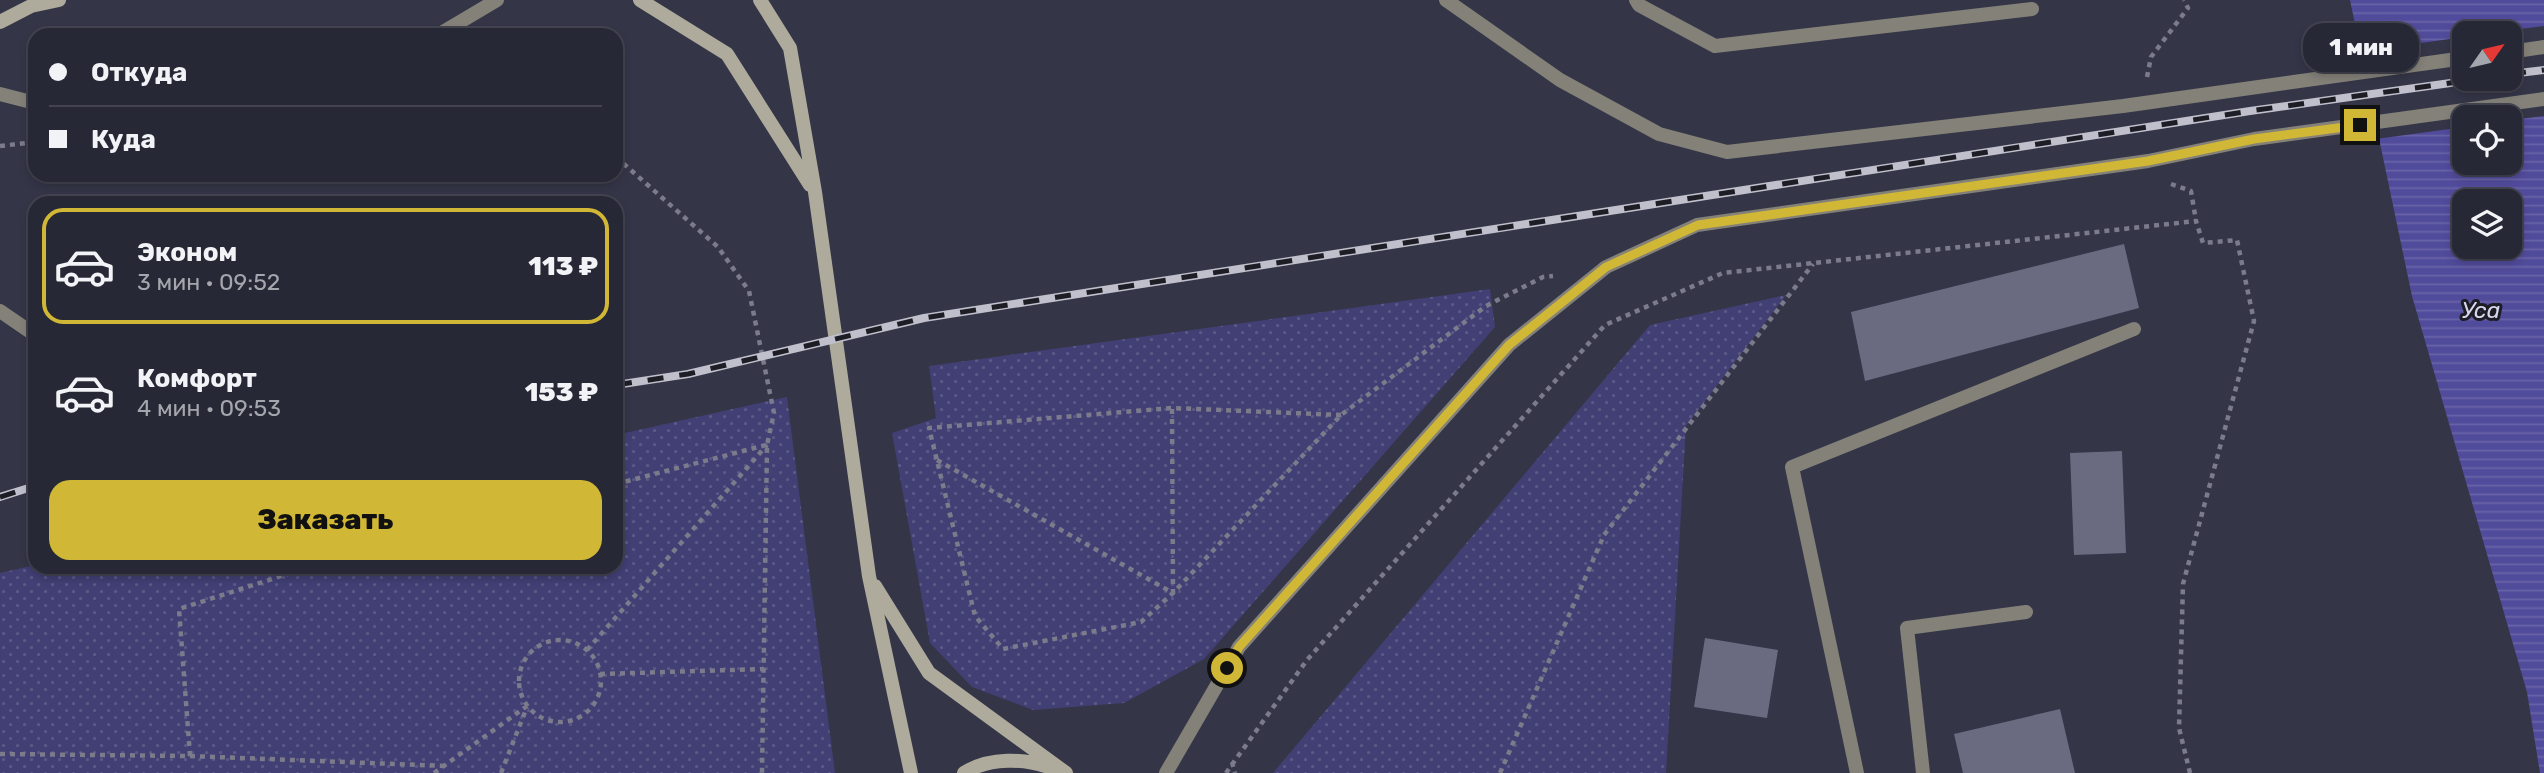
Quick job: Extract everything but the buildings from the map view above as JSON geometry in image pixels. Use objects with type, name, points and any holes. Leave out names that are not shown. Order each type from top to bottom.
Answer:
[{"type":"main road","points":[[0,22],[31,6],[59,0]]},
{"type":"main road","points":[[640,0],[727,54],[815,192]]},
{"type":"main road","points":[[760,0],[790,48],[815,192],[869,576],[911,773]]},
{"type":"main road","points":[[869,576],[929,673],[1066,773]]},
{"type":"main road","points":[[964,773],[1002,761],[1035,762],[1066,773]]},
{"type":"street","points":[[450,28],[497,0]]},
{"type":"street","points":[[1446,0],[1559,80],[1659,134],[1727,152],[2247,89],[2452,60]]},
{"type":"street","points":[[1636,0],[1639,5],[1715,46],[2032,9]]},
{"type":"street","points":[[2522,50],[2544,47]]},
{"type":"street","points":[[0,94],[28,101]]},
{"type":"street","points":[[1166,773],[1239,647],[1509,345],[1606,267],[1698,225],[2148,161],[2254,139],[2544,99]]},
{"type":"street","points":[[0,311],[28,330]]},
{"type":"street","points":[[1857,773],[1792,467],[2134,329]]},
{"type":"street","points":[[1923,773],[1908,628],[2026,612]]},
{"type":"path","points":[[2184,0],[2188,8]]},
{"type":"path","points":[[0,146],[28,143]]},
{"type":"path","points":[[623,163],[718,247],[749,291],[774,413],[767,445],[762,773]]},
{"type":"path","points":[[2190,773],[2179,728],[2183,584],[2254,321],[2237,240],[2203,243],[2191,191]]},
{"type":"path","points":[[1226,773],[1307,660],[1605,325],[1723,273],[2196,220]]},
{"type":"path","points":[[1500,773],[1604,535],[1813,263]]},
{"type":"path","points":[[1341,415],[1172,408],[929,428],[975,616],[1003,649],[1141,622],[1173,593],[1341,415],[1486,306],[1543,277],[1556,275]]},
{"type":"path","points":[[1172,408],[1173,593]]},
{"type":"path","points":[[623,482],[767,445]]},
{"type":"path","points":[[587,650],[767,445]]},
{"type":"path","points":[[937,460],[1173,593]]},
{"type":"path","points":[[190,756],[179,609],[287,574]]},
{"type":"path","points":[[562,640],[587,650],[596,661],[600,674],[596,700],[588,711],[576,719],[549,721],[527,706],[521,695],[519,681],[521,668],[536,647],[549,641],[562,640]]},
{"type":"path","points":[[600,674],[764,669]]},
{"type":"path","points":[[434,773],[527,706]]},
{"type":"path","points":[[501,773],[527,706]]},
{"type":"path","points":[[0,754],[190,756],[446,766]]},
{"type":"path","points":[[1232,762],[1236,773]]},
{"type":"shaded area","points":[[1490,289],[1495,327],[1204,659],[1124,703],[1033,710],[972,687],[930,643],[892,433],[936,418],[929,366]]},
{"type":"shaded area","points":[[1786,295],[1686,426],[1666,773],[1273,773],[1650,325]]},
{"type":"shaded area","points":[[787,397],[835,773],[0,773],[0,573],[28,567],[28,574],[623,574],[623,433]]},
{"type":"water","name":"Уса","points":[[2350,0],[2544,0],[2544,773],[2540,773],[2527,692],[2412,296]]},
{"type":"pier","points":[[2544,26],[2544,116],[2522,119],[2522,105],[2452,105],[2452,129],[2376,139],[2357,52],[2452,39],[2452,91],[2522,91],[2522,29]]},
{"type":"railway","points":[[2522,73],[2544,70]]},
{"type":"railway","points":[[623,384],[688,374],[924,318],[2250,111],[2452,83]]},
{"type":"railway","points":[[0,497],[28,488]]},
{"type":"route","points":[[1227,668],[1239,647],[1509,345],[1606,267],[1698,225],[2148,161],[2254,139],[2360,125]]}]
